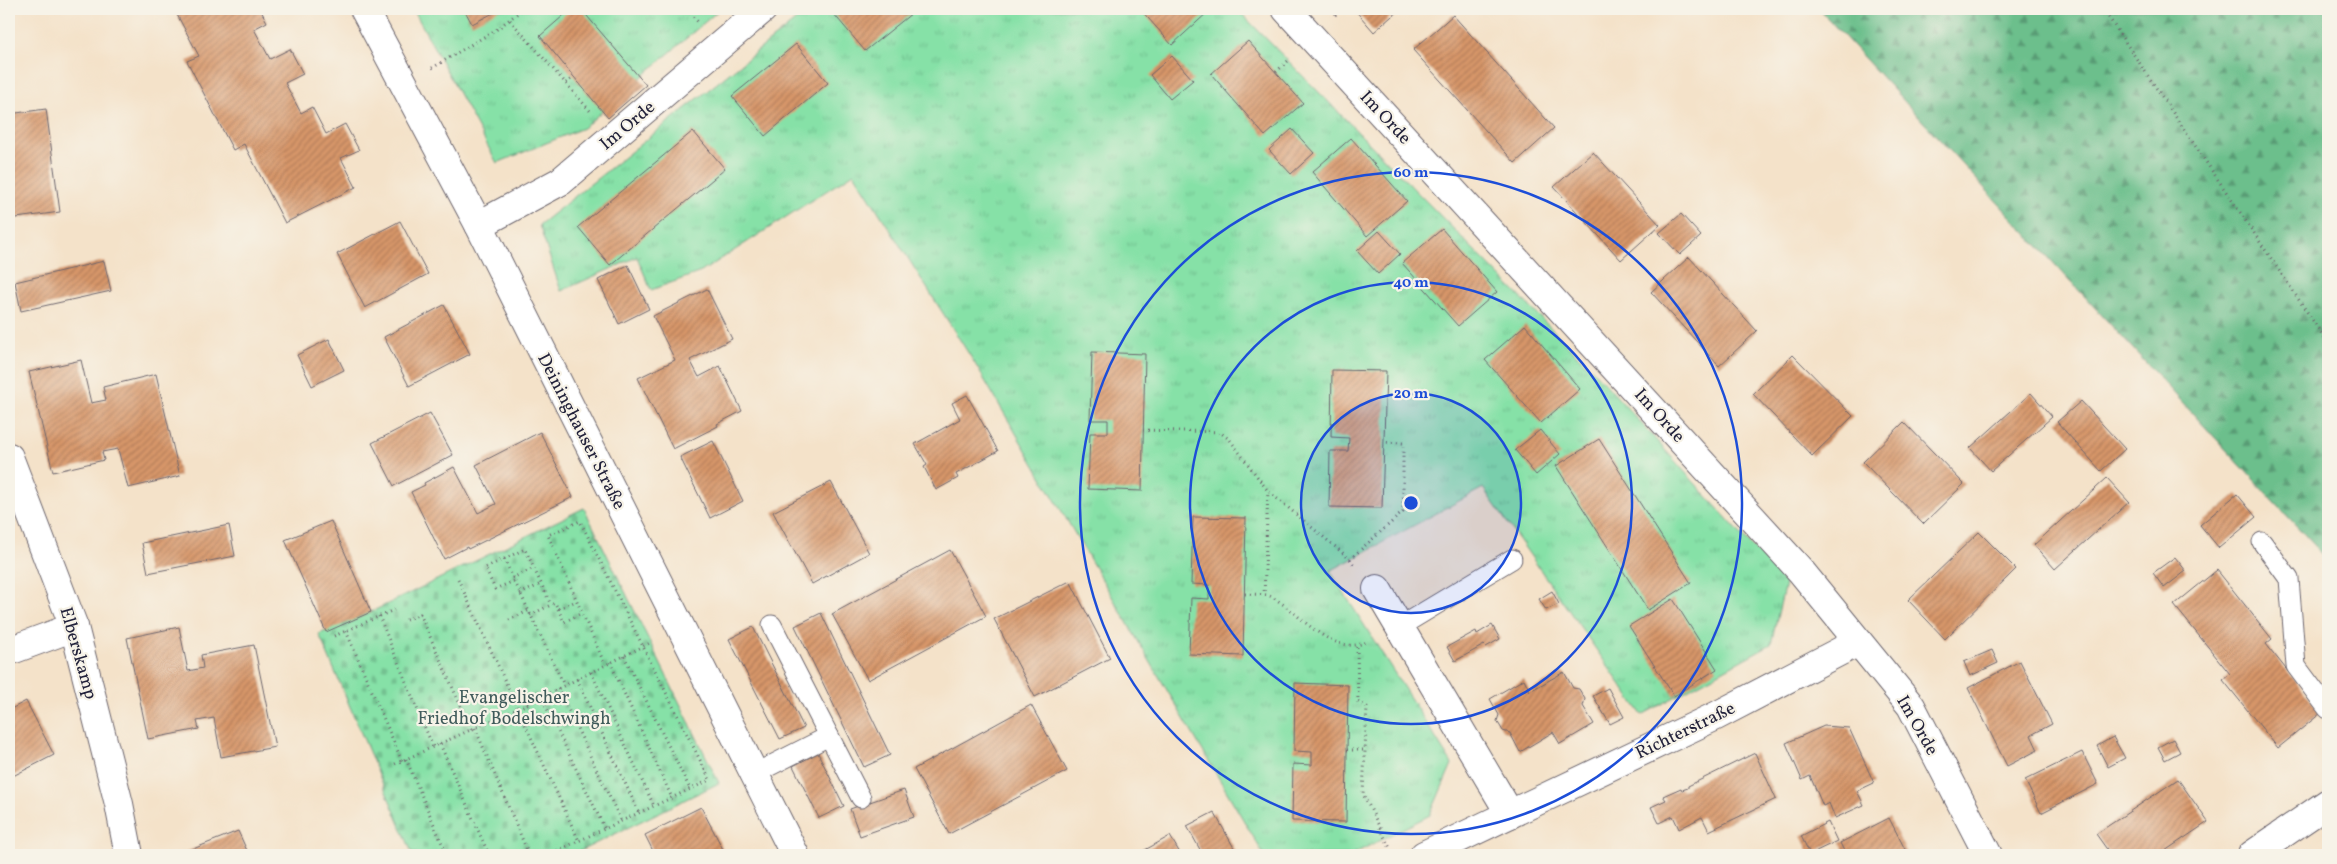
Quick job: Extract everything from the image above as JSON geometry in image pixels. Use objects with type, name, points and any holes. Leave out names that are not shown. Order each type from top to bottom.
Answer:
[{"type":"street","name":"Deininghauser Straße","points":[[364,9],[479,225],[794,855]]},
{"type":"street","name":"Im Orde","points":[[479,225],[561,181],[763,9]]},
{"type":"street","name":"Im Orde","points":[[1286,9],[1800,570],[1911,706],[1988,855]]},
{"type":"street","name":"Elberskamp","points":[[9,457],[74,627],[119,804],[129,855]]},
{"type":"street","points":[[1377,589],[1510,814]]},
{"type":"street","points":[[9,651],[74,627]]},
{"type":"street","name":"Richterstraße","points":[[1424,855],[1716,716],[1858,642]]},
{"type":"street","points":[[2252,855],[2328,803]]},
{"type":"lane","points":[[2262,542],[2288,579],[2296,666],[2328,709]]},
{"type":"lane","points":[[1399,627],[1512,559]]},
{"type":"lane","points":[[772,625],[861,798]]},
{"type":"lane","points":[[754,774],[829,736]]},
{"type":"path","points":[[403,83],[510,20],[523,9]]},
{"type":"path","points":[[2103,9],[2328,343]]},
{"type":"path","points":[[510,20],[613,137]]},
{"type":"path","points":[[566,83],[574,77]]},
{"type":"path","points":[[1143,430],[1220,432],[1230,440],[1268,490],[1350,559],[1369,588],[1377,589]]},
{"type":"path","points":[[1350,559],[1403,512],[1403,443],[1384,442]]},
{"type":"path","points":[[1264,596],[1268,490]]},
{"type":"path","points":[[548,855],[710,780],[580,521],[548,535],[605,665]]},
{"type":"path","points":[[534,568],[495,589],[485,568],[525,550],[534,568],[542,584],[551,605]]},
{"type":"path","points":[[504,559],[564,685]]},
{"type":"path","points":[[458,579],[579,841]]},
{"type":"path","points":[[520,594],[542,584]]},
{"type":"path","points":[[1245,594],[1270,596],[1335,643],[1357,647],[1399,627]]},
{"type":"path","points":[[558,609],[576,600]]},
{"type":"path","points":[[508,620],[555,603],[564,622],[582,613]]},
{"type":"path","points":[[334,636],[394,610]]},
{"type":"path","points":[[406,620],[420,614],[529,855]]},
{"type":"path","points":[[379,616],[433,747]]},
{"type":"path","points":[[395,764],[517,708],[681,628]]},
{"type":"path","points":[[346,631],[447,855]]},
{"type":"path","points":[[1357,647],[1358,702],[1367,707],[1363,794],[1394,855]]},
{"type":"path","points":[[624,656],[690,789]]},
{"type":"path","points":[[610,662],[672,798]]},
{"type":"path","points":[[591,672],[654,806]]},
{"type":"path","points":[[577,679],[639,813]]},
{"type":"path","points":[[558,688],[622,821]]},
{"type":"path","points":[[542,696],[605,829]]},
{"type":"path","points":[[440,744],[489,855]]},
{"type":"path","points":[[1347,750],[1365,750]]},
{"type":"green space","points":[[413,9],[720,9],[583,128],[497,163]]},
{"type":"green space","points":[[810,9],[1237,9],[1601,379],[1785,583],[1771,644],[1642,715],[1483,488],[1330,571],[1452,764],[1430,815],[1351,855],[1264,855],[974,362],[854,173],[701,272],[651,290],[637,257],[561,291],[539,225]]},
{"type":"green space","points":[[1819,9],[2328,9],[2328,560]]},
{"type":"green space","name":"Evangelischer Friedhof Bodelschwingh","points":[[584,508],[719,783],[572,855],[413,855],[319,634],[371,612]]},
{"type":"building","points":[[174,9],[260,9],[267,22],[254,29],[270,59],[290,49],[303,74],[285,83],[301,113],[312,107],[326,134],[345,124],[359,150],[341,158],[356,187],[285,223],[244,144],[233,150],[187,61],[199,56]]},
{"type":"building","points":[[464,9],[501,9],[472,24]]},
{"type":"building","points":[[571,9],[581,9],[646,85],[608,118],[540,36]]},
{"type":"building","points":[[838,9],[917,9],[865,51],[833,13]]},
{"type":"building","points":[[1140,9],[1207,9],[1209,11],[1172,45]]},
{"type":"building","points":[[1354,9],[1400,9],[1374,32]]},
{"type":"building","points":[[1453,15],[1554,128],[1515,163],[1413,50]]},
{"type":"building","points":[[1248,41],[1303,103],[1265,136],[1211,74]]},
{"type":"building","points":[[796,44],[828,83],[765,136],[732,96]]},
{"type":"building","points":[[1172,56],[1193,80],[1170,99],[1150,75]]},
{"type":"building","points":[[46,109],[60,212],[9,219],[9,114]]},
{"type":"building","points":[[1292,129],[1314,153],[1291,174],[1269,150]]},
{"type":"building","points":[[693,131],[725,169],[610,265],[578,227]]},
{"type":"building","points":[[1351,138],[1407,201],[1367,236],[1312,172]]},
{"type":"building","points":[[1593,152],[1660,225],[1621,260],[1554,187]]},
{"type":"building","points":[[1681,214],[1701,236],[1680,255],[1659,233]]},
{"type":"building","points":[[400,221],[428,274],[365,308],[337,254]]},
{"type":"building","points":[[1442,229],[1497,292],[1458,326],[1402,263]]},
{"type":"building","points":[[1379,231],[1400,254],[1378,274],[1357,251]]},
{"type":"building","points":[[1689,257],[1757,331],[1719,366],[1651,292]]},
{"type":"building","points":[[104,261],[111,291],[21,311],[15,282]]},
{"type":"building","points":[[628,265],[649,309],[619,324],[598,280]]},
{"type":"building","points":[[707,289],[732,339],[690,360],[699,377],[720,366],[742,411],[717,424],[718,426],[673,449],[638,378],[675,360],[653,316]]},
{"type":"building","points":[[444,305],[470,354],[409,386],[384,337]]},
{"type":"building","points":[[1525,325],[1580,389],[1541,423],[1485,360]]},
{"type":"building","points":[[329,339],[344,370],[312,386],[297,355]]},
{"type":"building","points":[[1092,352],[1145,354],[1142,491],[1088,489],[1090,433],[1108,433],[1108,420],[1090,420]]},
{"type":"building","points":[[1793,355],[1853,416],[1812,456],[1753,394]]},
{"type":"building","points":[[81,360],[91,403],[106,400],[103,387],[156,374],[180,476],[128,488],[118,449],[102,452],[104,460],[53,472],[29,372]]},
{"type":"building","points":[[1332,370],[1386,371],[1382,508],[1329,507],[1330,451],[1348,451],[1349,438],[1331,437]]},
{"type":"building","points":[[2031,393],[2052,417],[1991,471],[1970,448]]},
{"type":"building","points":[[967,395],[998,451],[956,474],[958,478],[936,490],[924,467],[927,465],[915,444],[960,419],[952,403]]},
{"type":"building","points":[[2081,401],[2125,449],[2101,471],[2057,422]]},
{"type":"building","points":[[430,413],[453,455],[394,486],[372,443]]},
{"type":"building","points":[[1904,422],[1964,484],[1923,524],[1863,462]]},
{"type":"building","points":[[1540,430],[1560,454],[1536,475],[1515,450]]},
{"type":"building","points":[[540,432],[573,497],[444,559],[411,492],[454,467],[478,513],[496,504],[476,465]]},
{"type":"building","points":[[1599,439],[1691,583],[1648,610],[1556,466]]},
{"type":"building","points":[[713,441],[743,501],[710,518],[680,457]]},
{"type":"building","points":[[2107,478],[2129,502],[2055,569],[2034,545]]},
{"type":"building","points":[[831,482],[869,553],[812,584],[773,512]]},
{"type":"building","points":[[2237,494],[2256,517],[2219,548],[2200,525]]},
{"type":"building","points":[[1193,517],[1246,518],[1243,656],[1189,654],[1191,598],[1209,599],[1209,585],[1191,584]]},
{"type":"building","points":[[331,521],[371,612],[326,632],[285,540]]},
{"type":"building","points":[[229,525],[235,556],[148,573],[142,543]]},
{"type":"building","points":[[1979,532],[2016,569],[1945,639],[1908,600]]},
{"type":"building","points":[[950,550],[986,616],[868,680],[832,614]]},
{"type":"building","points":[[2175,557],[2186,571],[2164,588],[2153,573]]},
{"type":"building","points":[[2217,570],[2272,639],[2266,644],[2321,713],[2278,748],[2223,680],[2230,674],[2174,605]]},
{"type":"building","points":[[1070,581],[1110,658],[1035,697],[994,619]]},
{"type":"building","points":[[1552,591],[1559,604],[1546,610],[1539,599]]},
{"type":"building","points":[[1673,599],[1717,669],[1674,696],[1629,626]]},
{"type":"building","points":[[821,613],[890,755],[864,767],[795,626]]},
{"type":"building","points":[[1492,625],[1500,639],[1486,647],[1484,645],[1455,661],[1447,647],[1476,631],[1477,634]]},
{"type":"building","points":[[179,627],[188,671],[203,668],[201,655],[254,645],[275,747],[221,757],[214,718],[197,721],[199,729],[148,739],[127,638]]},
{"type":"building","points":[[753,627],[804,728],[780,739],[729,639]]},
{"type":"building","points":[[1992,650],[1998,663],[1970,676],[1964,662]]},
{"type":"building","points":[[2020,661],[2052,724],[2031,735],[2038,750],[2007,766],[1968,688]]},
{"type":"building","points":[[1564,672],[1573,688],[1579,689],[1585,699],[1583,706],[1594,724],[1560,744],[1553,732],[1520,752],[1510,733],[1503,731],[1497,721],[1499,715],[1490,699],[1524,679],[1530,691]]},
{"type":"building","points":[[1295,683],[1348,685],[1346,822],[1292,821],[1293,764],[1312,765],[1312,752],[1294,751]]},
{"type":"building","points":[[1608,688],[1624,717],[1610,724],[1593,696]]},
{"type":"building","points":[[26,701],[54,755],[9,778],[9,710]]},
{"type":"building","points":[[1031,705],[1067,771],[949,834],[914,769]]},
{"type":"building","points":[[1824,726],[1849,728],[1874,783],[1857,791],[1864,805],[1835,818],[1829,803],[1823,806],[1810,776],[1802,780],[1786,743]]},
{"type":"building","points":[[2113,737],[2125,758],[2108,767],[2097,746]]},
{"type":"building","points":[[2173,739],[2180,752],[2165,760],[2158,747]]},
{"type":"building","points":[[2082,752],[2098,784],[2041,813],[2025,780]]},
{"type":"building","points":[[818,753],[844,806],[819,818],[793,766]]},
{"type":"building","points":[[1755,753],[1776,799],[1709,831],[1702,817],[1679,829],[1673,816],[1659,823],[1651,807],[1666,800],[1663,796],[1681,788],[1682,790],[1688,788],[1688,786]]},
{"type":"building","points":[[2178,779],[2208,822],[2159,855],[2111,855],[2096,834]]},
{"type":"building","points":[[904,790],[914,817],[860,836],[850,809]]},
{"type":"building","points":[[701,807],[726,855],[655,855],[645,835]]},
{"type":"building","points":[[1214,812],[1238,855],[1203,855],[1187,826]]},
{"type":"building","points":[[1889,818],[1908,855],[1846,855],[1840,843]]},
{"type":"building","points":[[1828,822],[1837,841],[1810,854],[1801,836]]},
{"type":"building","points":[[238,831],[249,855],[178,855]]},
{"type":"building","points":[[1170,836],[1181,855],[1136,855]]}]
